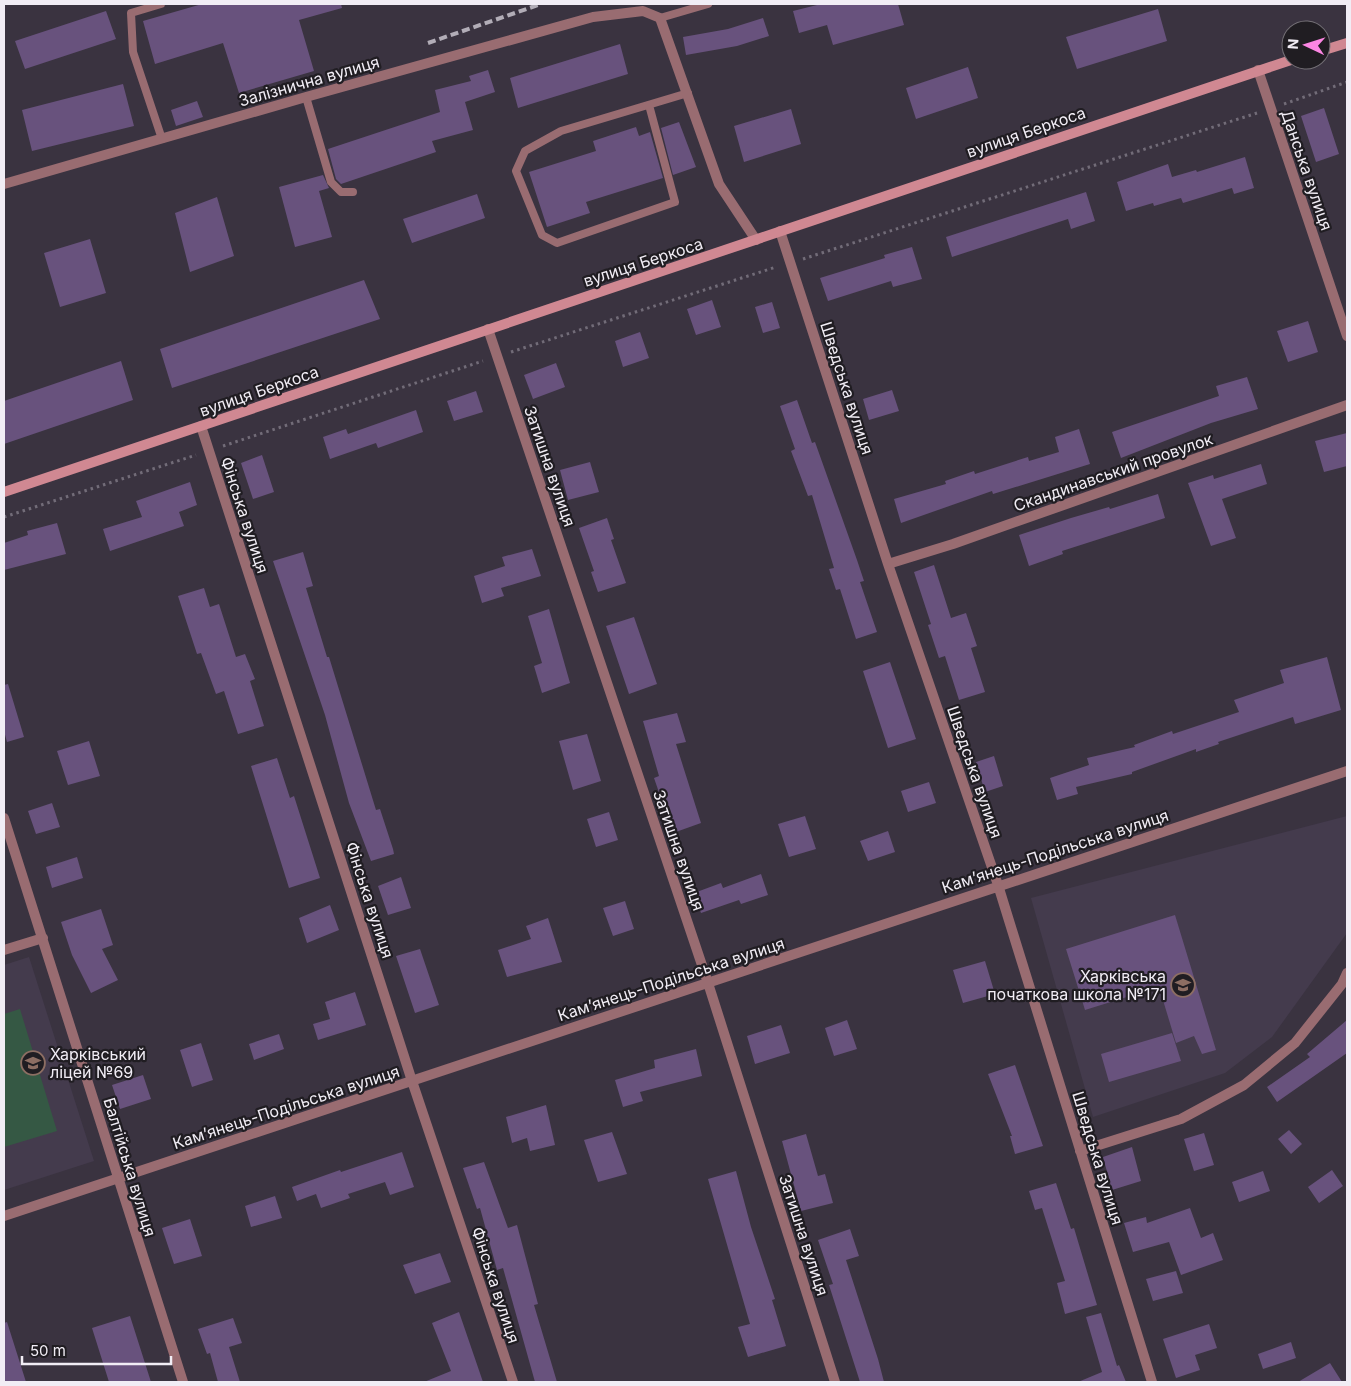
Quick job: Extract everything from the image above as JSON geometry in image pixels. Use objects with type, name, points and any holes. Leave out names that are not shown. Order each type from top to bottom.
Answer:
[{"type":"street","name":"Залізнична вулиця","points":[[4,184],[593,17],[643,11],[660,18]]},
{"type":"street","points":[[660,18],[719,184],[756,240]]},
{"type":"street","points":[[1331,48],[1347,43]]},
{"type":"street","name":"вулиця Беркоса","points":[[4,492],[1281,63]]},
{"type":"street","name":"Данська вулиця","points":[[1258,70],[1347,336]]},
{"type":"street","name":"Шведська вулиця","points":[[780,231],[888,564],[998,885],[1152,1382]]},
{"type":"street","name":"Затишна вулиця","points":[[488,329],[708,983],[835,1382]]},
{"type":"street","name":"Скандинавський провулок","points":[[888,564],[962,541],[1347,405]]},
{"type":"street","name":"Фінська вулиця","points":[[201,426],[412,1081],[513,1382]]},
{"type":"street","name":"Кам’янець-Подільська вулиця","points":[[4,1216],[998,885],[1347,771]]},
{"type":"street","name":"Балтійська вулиця","points":[[4,818],[183,1382]]},
{"type":"street","points":[[4,950],[43,938]]},
{"type":"street","points":[[1080,1151],[1181,1119],[1244,1085],[1295,1043],[1342,984],[1347,973]]},
{"type":"lane","points":[[161,4],[131,13],[132,52],[162,139]]},
{"type":"lane","points":[[660,18],[708,4]]},
{"type":"lane","points":[[649,105],[675,202],[556,243],[542,235],[516,171],[525,151],[561,131],[688,93]]},
{"type":"lane","points":[[306,97],[331,182],[341,192],[353,192]]},
{"type":"path","points":[[4,517],[497,357],[854,244],[1347,82]]},
{"type":"shaded area","name":"Харківська початкова школа №171","points":[[1347,816],[1347,933],[1272,1037],[1225,1073],[1093,1117],[1031,898]]},
{"type":"shaded area","name":"Харківський ліцей №69","points":[[29,957],[94,1161],[4,1190],[4,965]]},
{"type":"green space","points":[[20,1009],[57,1131],[4,1147],[4,1014]]},
{"type":"building","points":[[202,4],[341,4],[342,8],[299,20],[314,71],[239,93],[223,43],[155,64],[143,21]]},
{"type":"building","points":[[821,4],[898,4],[904,25],[833,45],[827,25],[799,33],[793,11]]},
{"type":"building","points":[[1158,9],[1167,41],[1077,69],[1066,37]]},
{"type":"building","points":[[106,11],[116,39],[25,69],[15,41]]},
{"type":"building","points":[[763,18],[769,36],[737,46],[686,55],[683,37],[728,29]]},
{"type":"building","points":[[620,44],[628,74],[518,108],[510,78]]},
{"type":"building","points":[[968,67],[978,98],[916,119],[906,88]]},
{"type":"building","points":[[488,70],[495,92],[465,102],[473,130],[432,141],[436,152],[341,184],[336,179],[328,149],[440,112],[435,90],[471,81],[469,76]]},
{"type":"building","points":[[123,84],[134,126],[32,151],[22,110]]},
{"type":"building","points":[[197,101],[203,117],[176,126],[171,110]]},
{"type":"building","points":[[1324,108],[1339,154],[1316,162],[1301,116]]},
{"type":"building","points":[[791,109],[801,144],[744,162],[734,126]]},
{"type":"building","points":[[679,122],[696,167],[673,175],[661,128]]},
{"type":"building","points":[[636,127],[639,136],[650,132],[663,178],[586,202],[590,213],[547,227],[529,172],[596,151],[593,141]]},
{"type":"building","points":[[1245,157],[1254,188],[1234,194],[1232,188],[1183,203],[1181,198],[1154,206],[1153,203],[1126,211],[1117,182],[1168,164],[1172,177],[1196,170],[1197,172]]},
{"type":"building","points":[[323,175],[329,188],[319,191],[332,237],[295,247],[279,187]]},
{"type":"building","points":[[1086,192],[1095,221],[1071,229],[1068,219],[952,257],[946,237]]},
{"type":"building","points":[[477,194],[485,218],[412,243],[403,219]]},
{"type":"building","points":[[217,197],[234,256],[190,272],[175,213]]},
{"type":"building","points":[[90,239],[106,293],[60,307],[44,253]]},
{"type":"building","points":[[912,247],[922,279],[893,287],[891,281],[828,301],[820,278],[885,258],[884,255]]},
{"type":"building","points":[[364,280],[380,319],[172,388],[160,349]]},
{"type":"building","points":[[712,300],[721,327],[696,335],[687,309]]},
{"type":"building","points":[[772,302],[780,328],[763,333],[755,307]]},
{"type":"building","points":[[1308,321],[1318,352],[1288,362],[1277,331]]},
{"type":"building","points":[[640,332],[649,358],[623,367],[615,341]]},
{"type":"building","points":[[121,361],[133,400],[4,444],[4,401]]},
{"type":"building","points":[[556,363],[565,387],[533,399],[524,375]]},
{"type":"building","points":[[1247,377],[1258,409],[1211,423],[1121,458],[1112,432],[1219,396],[1216,386]]},
{"type":"building","points":[[892,390],[899,411],[869,420],[863,399]]},
{"type":"building","points":[[476,391],[483,412],[454,421],[447,401]]},
{"type":"building","points":[[797,400],[812,443],[815,442],[857,560],[864,581],[860,582],[877,632],[856,639],[840,589],[836,590],[829,569],[834,568],[812,495],[808,496],[791,451],[795,449],[780,406]]},
{"type":"building","points":[[416,410],[423,432],[378,448],[376,443],[330,459],[323,437],[346,429],[348,434]]},
{"type":"building","points":[[1079,429],[1090,464],[993,494],[992,491],[901,523],[894,499],[946,484],[945,481],[974,471],[975,474],[1028,457],[1029,461],[1059,452],[1055,437]]},
{"type":"building","points":[[1347,433],[1347,466],[1324,472],[1315,441]]},
{"type":"building","points":[[262,455],[274,492],[253,499],[241,463]]},
{"type":"building","points":[[590,462],[599,492],[568,500],[560,470]]},
{"type":"building","points":[[1261,464],[1267,484],[1222,499],[1236,538],[1211,546],[1188,483],[1213,475],[1214,479]]},
{"type":"building","points":[[190,482],[197,505],[179,512],[184,526],[110,551],[103,529],[142,517],[136,501]]},
{"type":"building","points":[[1158,494],[1165,518],[1062,551],[1063,554],[1029,566],[1019,535],[1071,518],[1109,507],[1110,509]]},
{"type":"building","points":[[607,518],[614,539],[611,540],[626,583],[598,592],[591,572],[594,571],[579,528]]},
{"type":"building","points":[[57,523],[66,554],[4,570],[4,543],[28,535],[27,531]]},
{"type":"building","points":[[532,549],[541,576],[501,588],[504,596],[482,603],[474,576],[505,566],[502,557]]},
{"type":"building","points":[[303,552],[313,586],[306,588],[376,810],[380,809],[393,849],[394,854],[371,861],[349,803],[325,715],[273,561]]},
{"type":"building","points":[[934,565],[951,618],[966,613],[977,646],[971,648],[985,692],[959,700],[945,656],[939,658],[928,625],[931,624],[914,572]]},
{"type":"building","points":[[204,588],[210,607],[219,604],[236,657],[245,654],[255,679],[250,681],[264,726],[238,734],[224,691],[216,694],[201,653],[197,654],[178,596]]},
{"type":"building","points":[[549,609],[570,683],[542,693],[534,666],[542,663],[528,616]]},
{"type":"building","points":[[634,617],[657,684],[629,694],[606,626]]},
{"type":"building","points":[[1327,657],[1341,710],[1295,724],[1293,717],[1218,742],[1219,744],[1196,752],[1196,749],[1132,772],[1132,774],[1076,787],[1078,794],[1057,800],[1050,778],[1089,765],[1087,758],[1135,747],[1134,745],[1172,731],[1173,734],[1239,712],[1234,700],[1284,683],[1280,670]]},
{"type":"building","points":[[890,662],[916,739],[888,748],[863,671]]},
{"type":"building","points":[[8,684],[24,737],[7,742],[4,731],[4,685]]},
{"type":"building","points":[[677,713],[686,742],[676,744],[701,823],[673,833],[654,778],[659,776],[643,721]]},
{"type":"building","points":[[587,734],[601,781],[573,790],[559,741]]},
{"type":"building","points":[[89,741],[100,776],[68,785],[57,751]]},
{"type":"building","points":[[994,756],[1003,786],[985,792],[976,762]]},
{"type":"building","points":[[277,758],[290,798],[294,796],[320,878],[289,888],[251,766]]},
{"type":"building","points":[[929,782],[936,803],[908,812],[901,791]]},
{"type":"building","points":[[52,803],[60,827],[36,834],[28,811]]},
{"type":"building","points":[[609,812],[618,840],[596,847],[587,819]]},
{"type":"building","points":[[805,816],[816,849],[789,857],[778,824]]},
{"type":"building","points":[[888,831],[895,852],[868,861],[860,841]]},
{"type":"building","points":[[77,857],[83,878],[52,888],[46,867]]},
{"type":"building","points":[[761,874],[768,895],[741,904],[739,900],[701,913],[694,893],[721,883],[723,888]]},
{"type":"building","points":[[401,877],[411,908],[388,915],[378,886]]},
{"type":"building","points":[[625,901],[634,929],[613,936],[603,908]]},
{"type":"building","points":[[330,905],[339,930],[307,943],[299,918]]},
{"type":"building","points":[[101,909],[113,945],[102,949],[118,980],[91,993],[72,955],[61,922]]},
{"type":"building","points":[[1175,915],[1216,1050],[1202,1054],[1194,1036],[1176,1043],[1159,987],[1085,1010],[1066,949]]},
{"type":"building","points":[[548,918],[562,962],[507,977],[498,950],[531,939],[526,926]]},
{"type":"building","points":[[420,949],[439,1005],[415,1013],[396,956]]},
{"type":"building","points":[[985,961],[995,994],[963,1003],[953,970]]},
{"type":"building","points":[[355,992],[366,1025],[318,1040],[313,1024],[330,1019],[325,1002]]},
{"type":"building","points":[[847,1020],[857,1049],[834,1056],[825,1028]]},
{"type":"building","points":[[1347,1020],[1347,1053],[1277,1102],[1267,1087],[1310,1057],[1307,1054]]},
{"type":"building","points":[[781,1025],[790,1053],[755,1064],[747,1036]]},
{"type":"building","points":[[1172,1033],[1181,1061],[1109,1082],[1101,1054]]},
{"type":"building","points":[[279,1034],[284,1049],[254,1060],[249,1044]]},
{"type":"building","points":[[201,1043],[213,1080],[192,1087],[180,1050]]},
{"type":"building","points":[[696,1049],[702,1076],[640,1092],[643,1101],[623,1107],[615,1080],[655,1068],[654,1060]]},
{"type":"building","points":[[1015,1065],[1043,1146],[1015,1154],[1010,1136],[1012,1136],[988,1074]]},
{"type":"building","points":[[143,1075],[151,1099],[120,1109],[112,1085]]},
{"type":"building","points":[[546,1105],[555,1145],[530,1151],[527,1138],[512,1143],[506,1117]]},
{"type":"building","points":[[1289,1130],[1302,1144],[1291,1154],[1278,1139]]},
{"type":"building","points":[[612,1132],[627,1174],[598,1182],[584,1140]]},
{"type":"building","points":[[1204,1133],[1214,1165],[1194,1171],[1184,1139]]},
{"type":"building","points":[[806,1134],[818,1176],[825,1174],[833,1203],[801,1211],[782,1141]]},
{"type":"building","points":[[1132,1147],[1141,1181],[1112,1190],[1103,1157]]},
{"type":"building","points":[[402,1152],[414,1187],[390,1195],[385,1182],[348,1194],[350,1198],[321,1208],[316,1194],[297,1201],[292,1187],[340,1170],[341,1172]]},
{"type":"building","points":[[484,1162],[508,1228],[517,1225],[538,1304],[534,1305],[557,1382],[535,1382],[503,1268],[497,1270],[480,1208],[477,1209],[463,1168]]},
{"type":"building","points":[[1332,1170],[1343,1186],[1319,1203],[1308,1187]]},
{"type":"building","points":[[736,1171],[751,1227],[775,1299],[772,1300],[786,1346],[748,1357],[738,1327],[750,1324],[708,1179]]},
{"type":"building","points":[[1263,1171],[1270,1191],[1239,1202],[1232,1182]]},
{"type":"building","points":[[1056,1183],[1071,1229],[1074,1228],[1097,1305],[1065,1314],[1057,1283],[1065,1281],[1042,1208],[1035,1210],[1029,1191]]},
{"type":"building","points":[[275,1196],[282,1218],[251,1227],[245,1206]]},
{"type":"building","points":[[1190,1208],[1201,1238],[1213,1233],[1223,1260],[1181,1275],[1169,1242],[1133,1252],[1124,1223],[1146,1217],[1147,1223]]},
{"type":"building","points":[[190,1219],[202,1256],[174,1264],[162,1228]]},
{"type":"building","points":[[850,1229],[859,1256],[846,1260],[884,1382],[860,1382],[829,1285],[833,1284],[818,1240]]},
{"type":"building","points":[[440,1253],[451,1282],[415,1294],[403,1265]]},
{"type":"building","points":[[1176,1271],[1183,1293],[1153,1301],[1146,1279]]},
{"type":"building","points":[[459,1312],[483,1382],[424,1382],[451,1371],[432,1323]]},
{"type":"building","points":[[1101,1313],[1117,1366],[1119,1365],[1126,1382],[1078,1382],[1102,1372],[1086,1317]]},
{"type":"building","points":[[130,1316],[151,1382],[109,1382],[92,1328]]},
{"type":"building","points":[[233,1318],[242,1343],[229,1347],[240,1382],[218,1382],[210,1353],[207,1354],[198,1329]]},
{"type":"building","points":[[7,1322],[26,1382],[4,1382],[4,1323]]},
{"type":"building","points":[[1209,1324],[1217,1348],[1195,1355],[1200,1370],[1176,1378],[1163,1339]]},
{"type":"building","points":[[1291,1342],[1296,1358],[1263,1369],[1258,1354]]},
{"type":"building","points":[[1330,1363],[1342,1382],[1298,1382]]},
{"type":"railway","points":[[428,43],[541,4]]},
{"type":"place","name":"Харківська початкова школа №171","points":[[1183,985]]},
{"type":"place","name":"Харківський ліцей №69","points":[[33,1063]]}]
